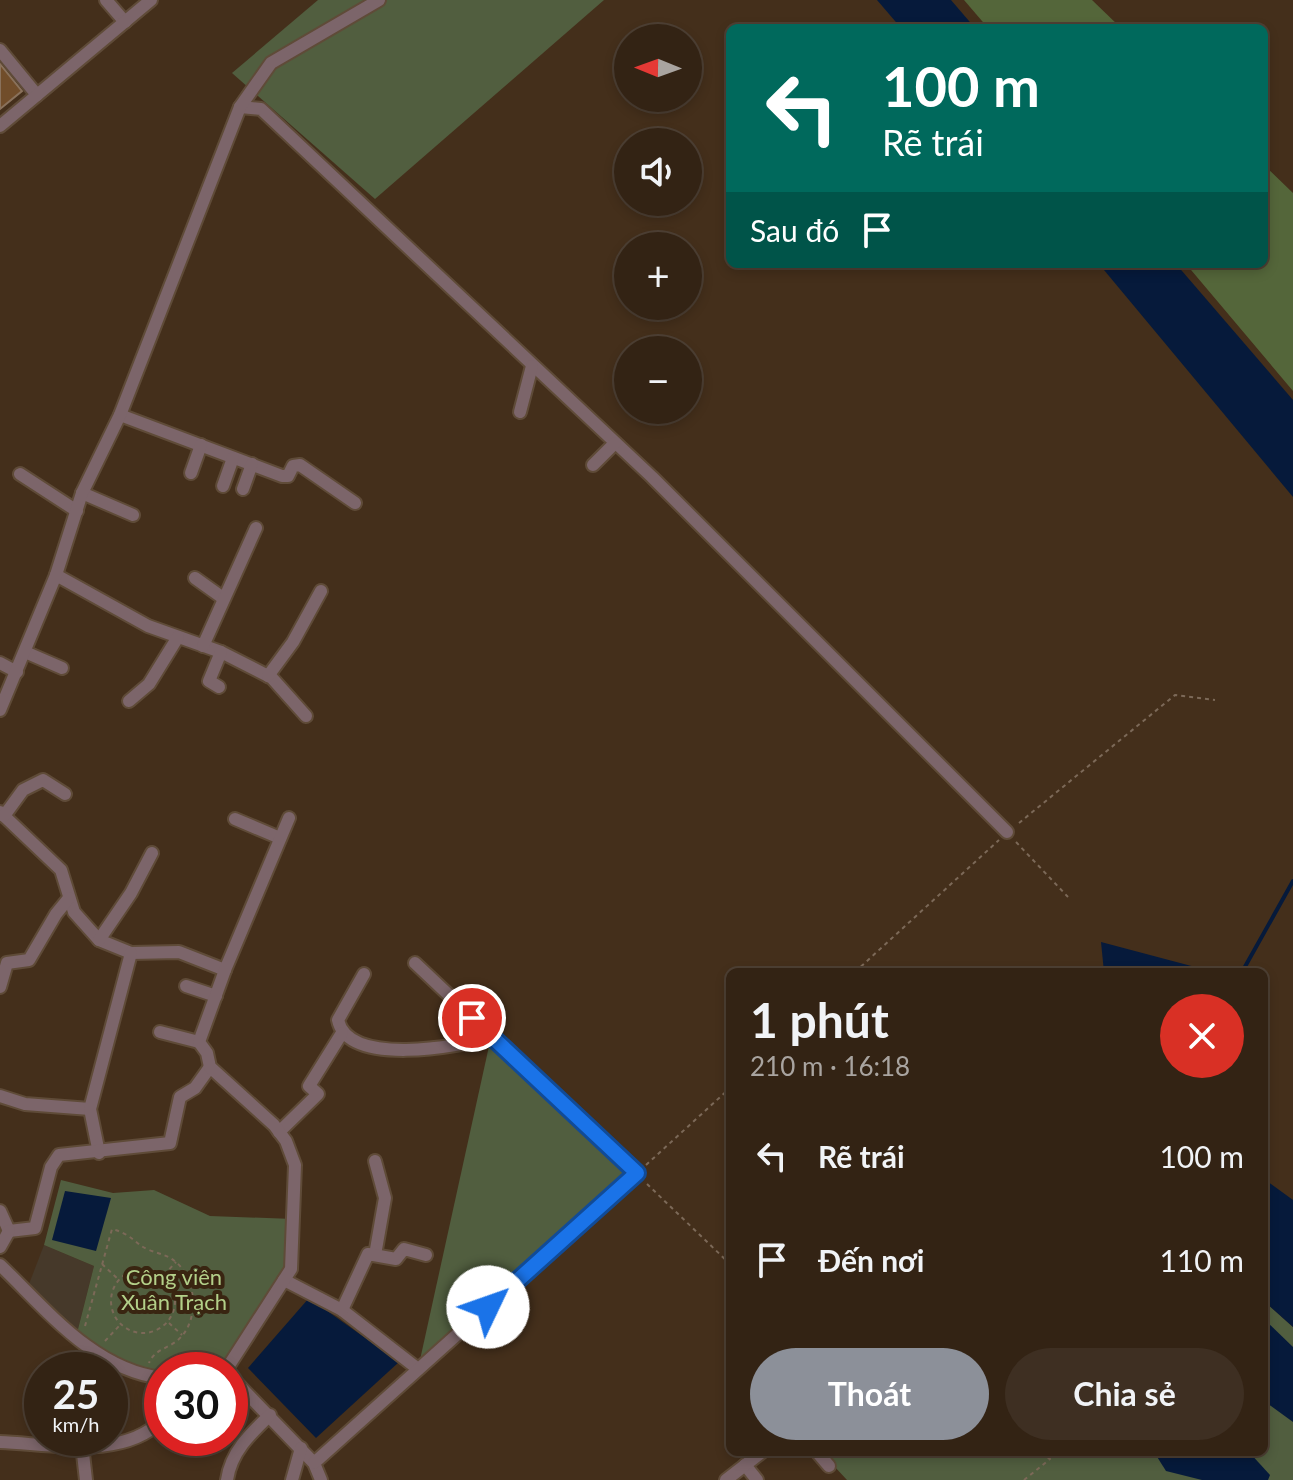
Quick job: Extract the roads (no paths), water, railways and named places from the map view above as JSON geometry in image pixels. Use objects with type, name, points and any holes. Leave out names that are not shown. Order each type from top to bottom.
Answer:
[{"type":"street","points":[[106,0],[125,22]]},
{"type":"street","points":[[0,126],[151,0]]},
{"type":"street","points":[[0,710],[56,575],[82,493],[120,415],[240,107],[271,63],[379,0]]},
{"type":"street","points":[[0,50],[37,95]]},
{"type":"street","points":[[240,107],[261,109],[615,443],[1007,832]]},
{"type":"street","points":[[520,412],[532,366]]},
{"type":"street","points":[[120,415],[286,477],[293,466],[300,465],[355,503]]},
{"type":"street","points":[[593,465],[615,443]]},
{"type":"street","points":[[191,473],[201,445]]},
{"type":"street","points":[[223,486],[233,458]]},
{"type":"street","points":[[243,489],[252,464]]},
{"type":"street","points":[[20,474],[77,511]]},
{"type":"street","points":[[82,493],[133,515]]},
{"type":"street","points":[[203,646],[256,528]]},
{"type":"street","points":[[56,575],[148,626],[221,652],[268,676],[306,716]]},
{"type":"street","points":[[195,578],[223,598]]},
{"type":"street","points":[[268,676],[293,642],[321,591]]},
{"type":"street","points":[[129,701],[149,684],[178,637]]},
{"type":"street","points":[[25,652],[62,668]]},
{"type":"street","points":[[219,687],[209,681],[209,675],[221,652]]},
{"type":"street","points":[[0,663],[17,672]]},
{"type":"street","points":[[65,794],[43,780],[34,782],[2,814],[61,870],[74,912],[99,940],[131,953],[179,952],[225,970]]},
{"type":"street","points":[[199,1042],[225,970],[289,818]]},
{"type":"street","points":[[235,819],[280,838]]},
{"type":"street","points":[[99,940],[131,893],[152,853]]},
{"type":"street","points":[[0,987],[7,963],[29,960],[69,898]]},
{"type":"street","points":[[99,1153],[90,1109],[131,953]]},
{"type":"street","points":[[314,1463],[637,1173],[415,963]]},
{"type":"street","points":[[279,1132],[318,1094],[309,1086],[342,1033],[339,1014],[364,974]]},
{"type":"street","points":[[186,986],[216,996]]},
{"type":"street","points":[[160,1032],[199,1042],[207,1053],[210,1067],[279,1132],[295,1165],[291,1269],[238,1352]]},
{"type":"street","points":[[342,1033],[371,1046],[403,1050],[437,1050],[491,1037]]},
{"type":"street","points":[[9,1231],[35,1228],[51,1167],[59,1155],[170,1143],[180,1097],[195,1088],[210,1067]]},
{"type":"street","points":[[0,1096],[25,1104],[90,1109]]},
{"type":"street","points":[[375,1161],[385,1198],[375,1255]]},
{"type":"street","points":[[0,1211],[9,1231]]},
{"type":"street","points":[[0,1247],[9,1231]]},
{"type":"street","points":[[342,1310],[363,1259],[368,1254],[396,1259],[404,1249],[426,1255]]},
{"type":"street","points":[[0,1265],[94,1352],[119,1367],[144,1376]]},
{"type":"street","points":[[284,1280],[342,1310],[418,1369]]},
{"type":"street","points":[[248,1394],[314,1463],[321,1480]]},
{"type":"street","points":[[227,1480],[229,1467],[241,1446],[270,1415]]},
{"type":"street","points":[[0,1442],[24,1443]]},
{"type":"street","points":[[292,1480],[301,1448]]},
{"type":"street","points":[[83,1456],[86,1480]]},
{"type":"street","points":[[726,1480],[757,1456]]},
{"type":"street","points":[[820,1456],[829,1466]]},
{"type":"street","points":[[745,1465],[757,1480]]},
{"type":"water","points":[[877,0],[951,0],[972,24],[898,24]]},
{"type":"water","points":[[1102,268],[1179,268],[1293,400],[1293,497]]},
{"type":"water","points":[[1101,942],[1199,968],[1104,968]]},
{"type":"water","points":[[1268,1182],[1293,1200],[1293,1327],[1268,1305]]},
{"type":"water","points":[[65,1191],[111,1198],[96,1251],[52,1240]]},
{"type":"water","points":[[309,1298],[399,1362],[316,1438],[248,1368]]},
{"type":"water","points":[[1268,1323],[1293,1347],[1293,1422],[1268,1404]]},
{"type":"water","points":[[1157,1456],[1253,1456],[1270,1475],[1268,1480],[1202,1480],[1166,1471]]},
{"type":"waterway","points":[[1244,968],[1293,881]]},
{"type":"park label","name":"Công viên Xuân Trạch","points":[[174,1288]]}]
